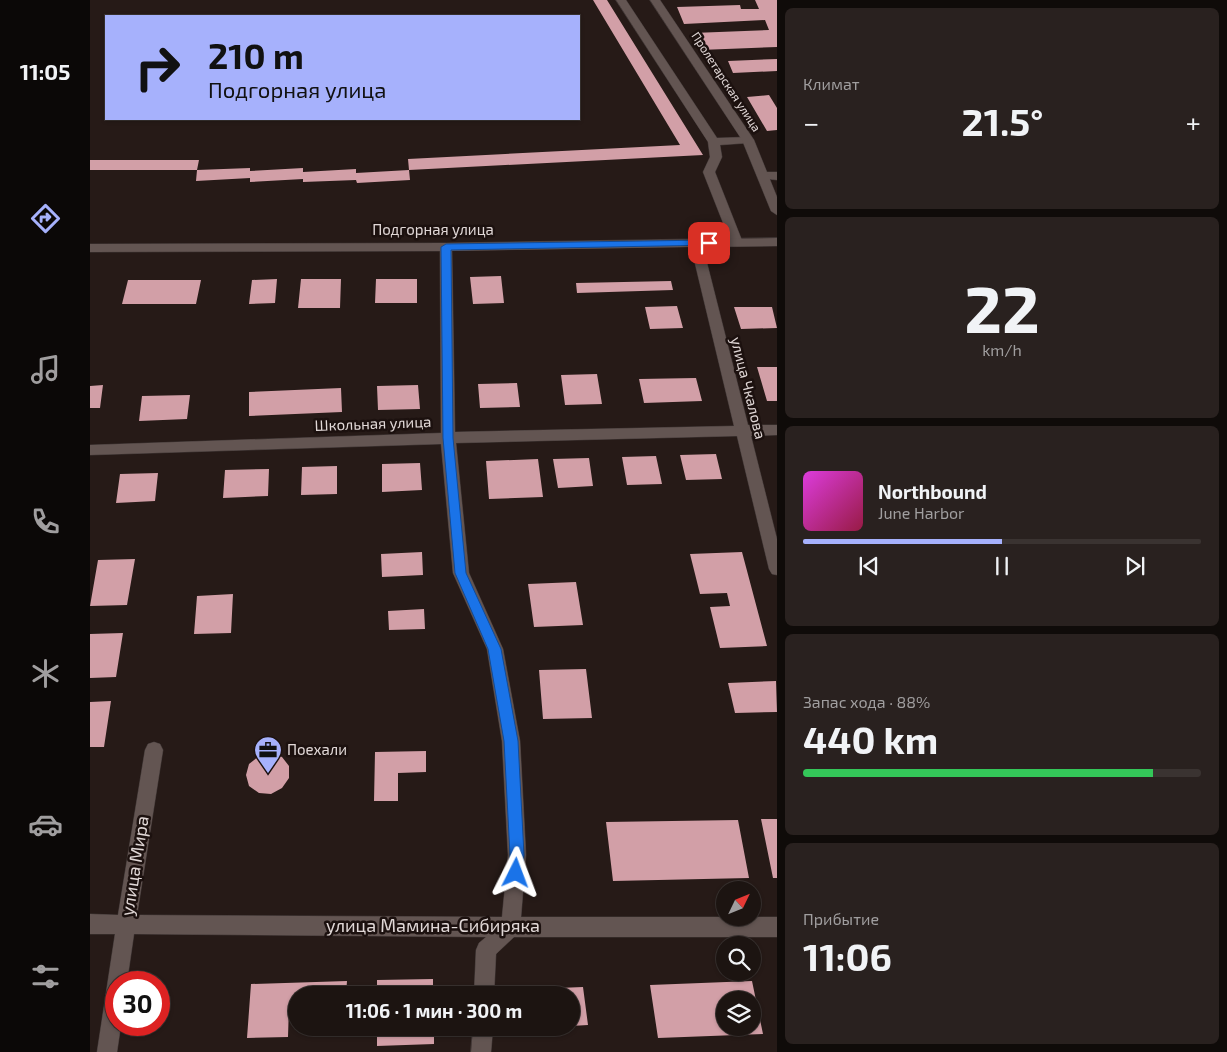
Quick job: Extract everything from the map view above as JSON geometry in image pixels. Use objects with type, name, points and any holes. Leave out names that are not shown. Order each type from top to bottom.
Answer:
[{"type":"street","points":[[620,0],[714,142],[716,157],[709,172],[737,243]]},
{"type":"street","name":"Пролетарская улица","points":[[655,0],[748,140],[777,211]]},
{"type":"street","points":[[714,142],[748,140]]},
{"type":"street","points":[[763,176],[777,176]]},
{"type":"street","name":"Подгорная улица","points":[[90,248],[446,247],[777,242]]},
{"type":"street","name":"улица Чкалова","points":[[696,244],[777,569]]},
{"type":"street","points":[[446,247],[448,438],[461,573],[495,649],[511,741],[517,855],[512,926],[486,950],[484,986]]},
{"type":"street","name":"Школьная улица","points":[[90,450],[448,438],[777,430]]},
{"type":"street","name":"улица Мира","points":[[118,971],[154,750]]},
{"type":"street","name":"улица Мамина-Сибиряка","points":[[90,924],[777,927]]},
{"type":"street","name":"улица Мира","points":[[107,1052],[109,1036]]},
{"type":"street","points":[[481,1052],[482,1036]]},
{"type":"building","points":[[593,0],[607,0],[703,155],[409,170],[408,159],[680,145]]},
{"type":"building","points":[[755,0],[777,0],[777,47],[700,50],[693,33],[769,30],[765,20],[684,24],[677,7],[740,5],[741,9],[759,9]]},
{"type":"building","points":[[777,59],[777,71],[733,73],[728,61]]},
{"type":"building","points":[[769,95],[777,108],[777,130],[767,131],[747,97]]},
{"type":"building","points":[[90,160],[199,160],[197,170],[90,170]]},
{"type":"building","points":[[250,168],[250,171],[303,168],[303,172],[356,169],[356,173],[409,170],[410,180],[357,183],[356,180],[303,182],[303,179],[250,182],[250,178],[196,181],[197,170]]},
{"type":"building","points":[[501,276],[504,303],[473,304],[470,277]]},
{"type":"building","points":[[277,279],[275,303],[249,304],[252,280]]},
{"type":"building","points":[[301,279],[341,279],[340,308],[298,308]]},
{"type":"building","points":[[376,279],[417,279],[417,303],[375,303]]},
{"type":"building","points":[[128,280],[201,280],[196,304],[122,304]]},
{"type":"building","points":[[671,281],[673,290],[577,293],[576,283]]},
{"type":"building","points":[[677,306],[683,328],[650,329],[645,307]]},
{"type":"building","points":[[734,307],[772,307],[777,328],[741,329]]},
{"type":"building","points":[[757,367],[777,367],[777,401],[767,401]]},
{"type":"building","points":[[597,374],[602,404],[565,405],[561,375]]},
{"type":"building","points":[[696,378],[702,401],[644,403],[639,379]]},
{"type":"building","points":[[517,383],[520,407],[480,408],[478,384]]},
{"type":"building","points":[[103,385],[100,408],[90,408],[90,386]]},
{"type":"building","points":[[418,385],[420,409],[378,410],[377,386]]},
{"type":"building","points":[[341,388],[342,412],[249,416],[249,392]]},
{"type":"building","points":[[190,395],[187,419],[139,421],[142,396]]},
{"type":"building","points":[[716,454],[722,479],[686,480],[680,455]]},
{"type":"building","points":[[656,456],[662,484],[627,485],[622,457]]},
{"type":"building","points":[[589,458],[593,486],[558,488],[553,459]]},
{"type":"building","points":[[538,459],[543,497],[489,499],[486,461]]},
{"type":"building","points":[[420,463],[422,490],[382,492],[382,464]]},
{"type":"building","points":[[337,466],[337,494],[301,495],[302,467]]},
{"type":"building","points":[[269,469],[268,496],[223,498],[225,470]]},
{"type":"building","points":[[158,473],[155,501],[116,503],[120,474]]},
{"type":"building","points":[[422,552],[423,575],[382,577],[381,554]]},
{"type":"building","points":[[742,552],[767,646],[720,648],[710,607],[730,606],[727,593],[700,594],[690,554]]},
{"type":"building","points":[[135,559],[127,605],[90,606],[98,560]]},
{"type":"building","points":[[576,582],[583,625],[534,627],[528,584]]},
{"type":"building","points":[[233,594],[231,633],[194,634],[197,596]]},
{"type":"building","points":[[424,609],[425,629],[389,630],[388,611]]},
{"type":"building","points":[[123,633],[116,677],[90,678],[90,634]]},
{"type":"building","points":[[586,669],[592,718],[543,719],[539,670]]},
{"type":"building","points":[[776,681],[777,712],[735,713],[728,683]]},
{"type":"building","points":[[111,701],[104,747],[90,747],[90,702]]},
{"type":"building","points":[[426,751],[426,772],[398,773],[398,801],[374,801],[375,752]]},
{"type":"building","points":[[271,753],[282,757],[289,766],[289,778],[282,788],[271,794],[259,793],[249,786],[246,775],[249,764],[259,756]]},
{"type":"building","points":[[761,819],[777,819],[777,878],[773,878]]},
{"type":"building","points":[[738,820],[749,878],[613,881],[606,822]]},
{"type":"building","points":[[433,979],[433,986],[377,986],[377,980]]},
{"type":"building","points":[[347,981],[347,986],[288,986],[288,1037],[247,1038],[251,984]]},
{"type":"building","points":[[752,981],[754,991],[716,991],[716,1036],[658,1038],[650,985]]},
{"type":"building","points":[[580,987],[583,987],[588,1025],[580,1025]]},
{"type":"building","points":[[377,1036],[434,1036],[434,1044],[377,1046]]},
{"type":"place","name":"Поехали","points":[[268,774]]},
{"type":"route","points":[[516,873],[517,855],[511,741],[495,649],[461,573],[448,438],[446,247],[709,243]]}]
